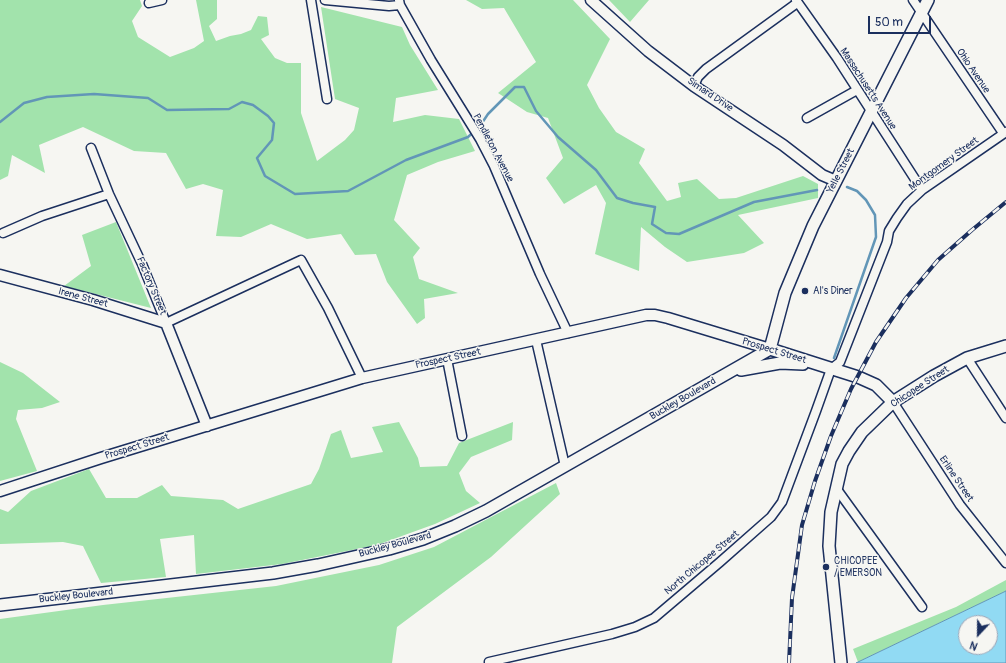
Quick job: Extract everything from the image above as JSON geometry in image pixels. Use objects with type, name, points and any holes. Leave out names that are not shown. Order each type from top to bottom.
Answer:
[{"type":"main road","name":"Yelle Street","points":[[770,349],[788,287],[805,244],[928,0]]},
{"type":"main road","name":"Chicopee Street","points":[[841,663],[829,546],[836,488],[842,464],[848,451],[862,432],[893,402],[934,376],[967,358],[1006,346]]},
{"type":"main road","name":"Prospect Street","points":[[770,349],[831,368],[876,385],[893,402]]},
{"type":"main road","name":"Buckley Boulevard","points":[[0,605],[272,573],[318,566],[424,539],[486,511],[770,349]]},
{"type":"main road","points":[[727,373],[780,363],[819,365]]},
{"type":"street","points":[[149,3],[162,0]]},
{"type":"street","points":[[311,0],[326,99]]},
{"type":"street","points":[[325,0],[389,6],[399,3]]},
{"type":"street","name":"Simard Drive","points":[[591,0],[648,51],[694,86],[782,145],[822,175],[836,181]]},
{"type":"street","name":"Ohio Avenue","points":[[913,0],[1005,133]]},
{"type":"street","points":[[694,86],[698,77],[706,69],[796,1]]},
{"type":"street","name":"Massachusetts Avenue","points":[[796,1],[837,58],[922,190]]},
{"type":"street","name":"Pendleton Avenue","points":[[399,3],[431,60],[480,139],[494,166],[540,274],[568,333]]},
{"type":"street","points":[[807,118],[857,90]]},
{"type":"street","name":"Montgomery Street","points":[[831,368],[840,362],[887,242],[889,231],[907,204],[922,190],[1005,133]]},
{"type":"street","name":"Factory Street","points":[[91,148],[109,194],[142,264],[207,426]]},
{"type":"street","points":[[3,233],[42,216],[109,194]]},
{"type":"street","points":[[166,323],[301,260],[328,308],[362,378]]},
{"type":"street","name":"Irene Street","points":[[0,275],[93,300],[166,323]]},
{"type":"street","name":"Prospect Street","points":[[0,491],[362,378],[646,315],[655,315],[770,349]]},
{"type":"street","points":[[536,340],[565,466]]},
{"type":"street","points":[[967,358],[1006,418]]},
{"type":"street","points":[[447,359],[462,436]]},
{"type":"street","name":"North Chicopee Street","points":[[489,662],[604,636],[635,627],[654,618],[720,562],[771,517],[782,502],[831,368]]},
{"type":"street","name":"Erline Street","points":[[893,402],[960,505],[1006,563]]},
{"type":"street","points":[[836,488],[922,607]]},
{"type":"green space","points":[[0,0],[140,0],[142,6],[132,21],[138,37],[170,57],[194,48],[204,41],[196,0],[217,0],[217,19],[209,26],[216,41],[251,30],[258,16],[267,17],[269,35],[261,39],[275,58],[287,63],[301,63],[301,113],[317,161],[345,140],[354,130],[359,108],[335,99],[321,7],[402,27],[410,45],[438,90],[396,98],[393,122],[425,115],[459,119],[475,151],[438,162],[407,175],[394,220],[420,248],[413,257],[419,279],[458,293],[424,299],[425,318],[417,324],[387,282],[376,254],[355,255],[341,234],[307,239],[271,224],[241,237],[216,236],[223,190],[203,184],[186,189],[166,153],[134,151],[83,127],[39,145],[45,173],[12,155],[8,176],[0,180]]},
{"type":"green space","points":[[466,0],[573,0],[610,39],[587,85],[599,108],[616,132],[645,149],[639,163],[667,201],[681,197],[678,183],[697,179],[719,199],[736,198],[803,176],[818,184],[818,198],[738,215],[764,243],[744,253],[687,262],[665,247],[641,227],[639,271],[595,254],[606,203],[596,185],[564,204],[546,178],[563,158],[548,118],[527,112],[498,93],[536,62],[504,8],[482,9]]},
{"type":"green space","points":[[609,0],[649,0],[630,22]]},
{"type":"green space","points":[[116,222],[151,308],[64,286],[91,266],[82,235]]},
{"type":"green space","points":[[0,362],[23,373],[60,402],[42,408],[18,410],[16,419],[37,471],[0,481]]},
{"type":"green space","points":[[399,422],[418,458],[420,467],[447,466],[459,443],[513,422],[512,440],[471,457],[459,473],[466,491],[480,503],[435,524],[377,545],[282,564],[196,574],[194,535],[160,539],[166,577],[101,583],[83,546],[63,542],[0,544],[0,509],[8,512],[31,491],[89,469],[106,498],[137,498],[162,485],[171,496],[223,500],[238,509],[311,484],[319,469],[331,434],[341,430],[351,458],[383,452],[372,427]]},
{"type":"green space","points":[[556,483],[560,494],[491,557],[397,627],[392,663],[0,663],[0,619],[103,605],[276,586],[379,565],[434,547]]},
{"type":"green space","points":[[1006,580],[1006,591],[858,662],[853,649],[956,607]]},
{"type":"water","points":[[1006,591],[1006,663],[856,663]]},
{"type":"waterway","points":[[0,122],[24,103],[47,97],[94,94],[148,98],[167,110],[229,109],[242,102],[253,105],[268,116],[274,123],[272,140],[257,158],[265,176],[295,194],[348,191],[406,160],[468,137],[480,126],[488,114],[515,87],[524,87],[536,111],[558,137],[596,170],[617,198],[655,207],[652,224],[666,233],[679,234],[754,202],[817,190]]},
{"type":"waterway","points":[[834,358],[876,237],[875,215],[866,200],[857,191],[847,187]]},
{"type":"railway","points":[[789,663],[792,598],[802,525],[815,481],[831,436],[851,389],[876,342],[906,298],[938,260],[1006,202]]},
{"type":"place","name":"Al's Diner","points":[[805,291]]},
{"type":"place","name":"CHICOPEE / EMERSON","points":[[826,567]]}]
